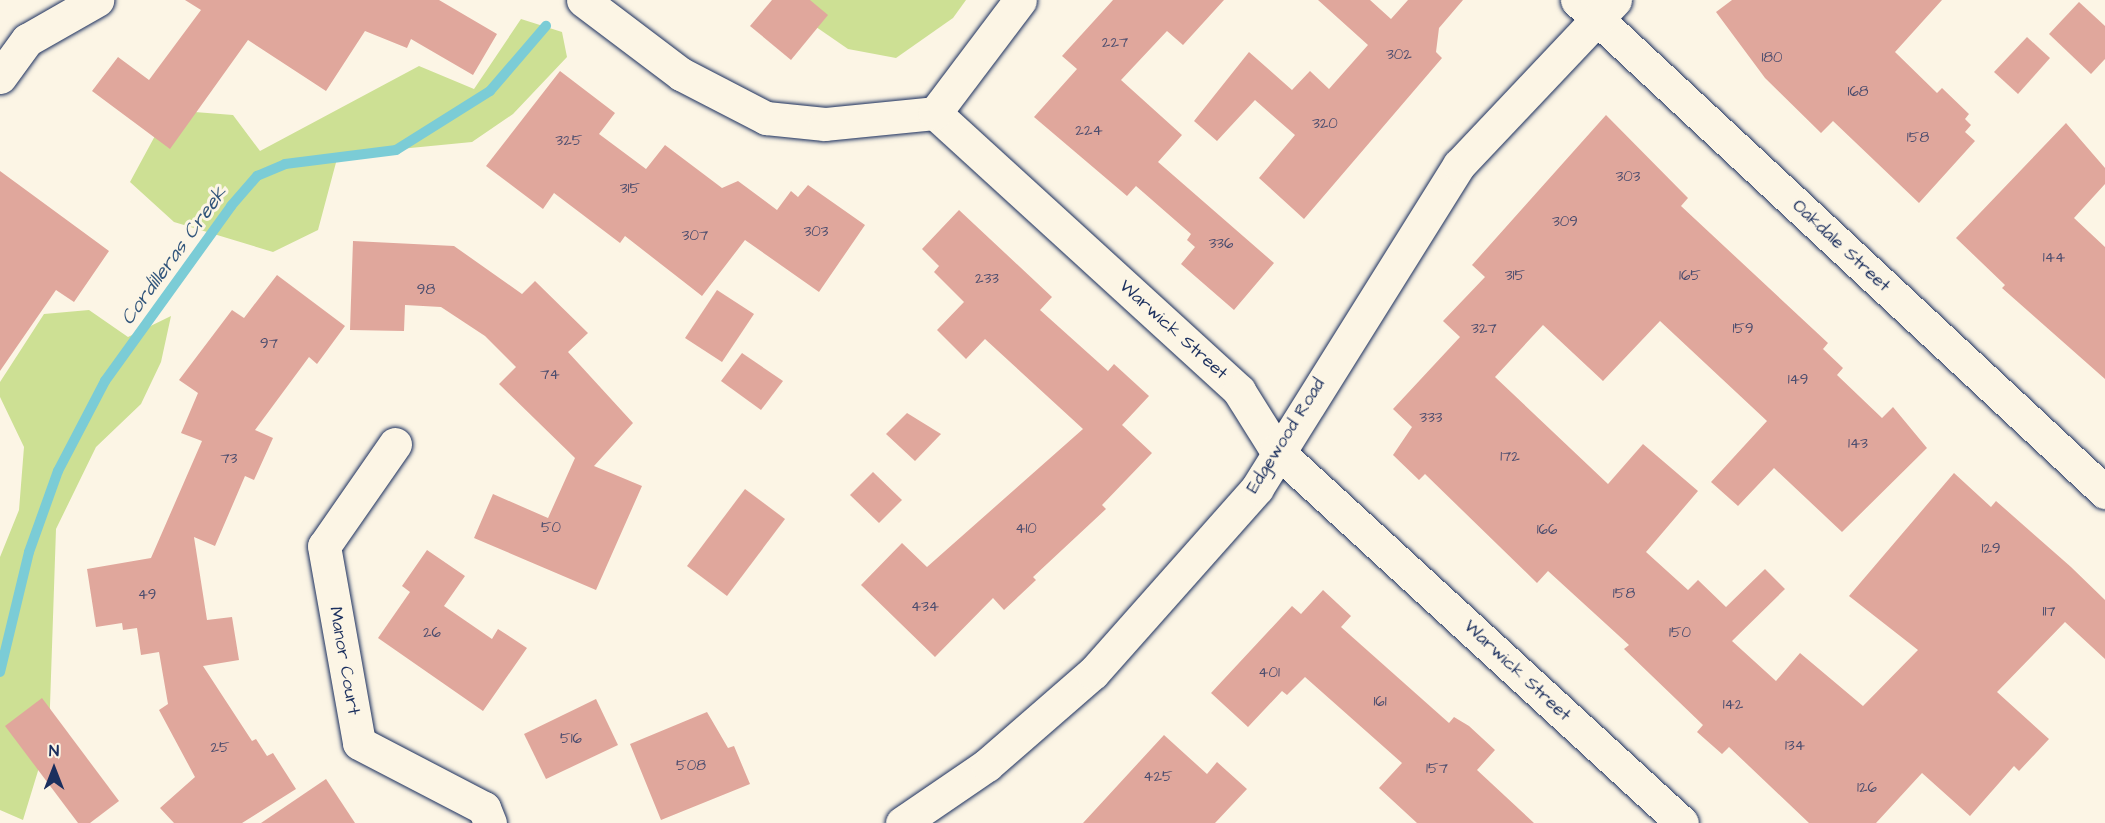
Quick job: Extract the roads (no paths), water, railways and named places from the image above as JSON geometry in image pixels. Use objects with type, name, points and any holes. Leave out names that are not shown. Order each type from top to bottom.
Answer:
[{"type":"street","points":[[0,77],[27,40],[98,0]]},
{"type":"street","points":[[583,0],[681,74],[766,118],[825,124],[935,113],[1020,0]]},
{"type":"street","name":"Edgewood Road","points":[[902,823],[987,765],[1093,673],[1257,488],[1276,450],[1459,165],[1596,6]]},
{"type":"street","name":"Oakdale Street","points":[[1596,6],[2105,492]]},
{"type":"street","name":"Warwick Street","points":[[935,113],[1239,391],[1276,450],[1682,823]]},
{"type":"street","name":"Manor Court","points":[[395,444],[324,546],[359,743],[484,808],[490,823]]},
{"type":"waterway","name":"Cordilleras Creek","points":[[0,672],[29,552],[58,471],[105,381],[231,206],[257,176],[285,164],[396,150],[490,91],[546,26]]}]
